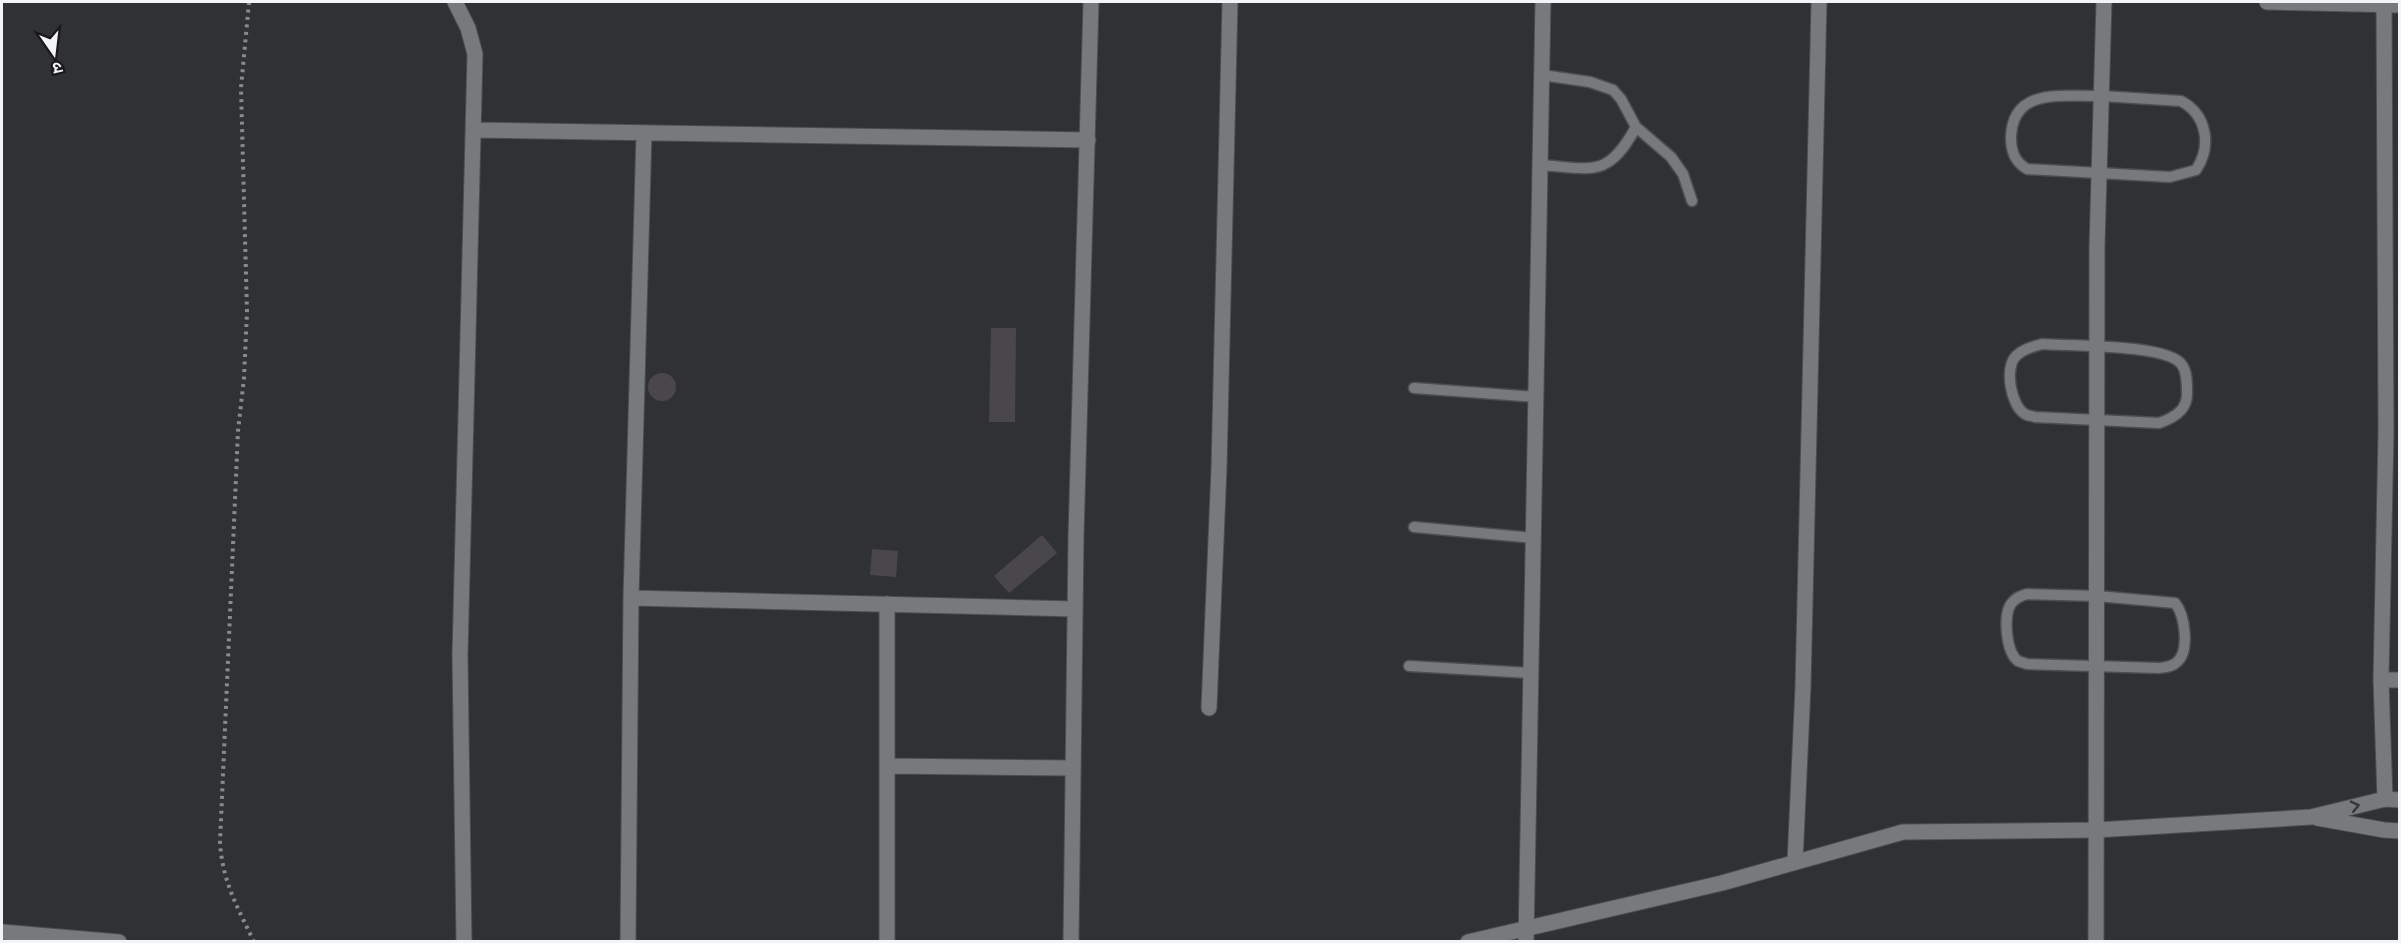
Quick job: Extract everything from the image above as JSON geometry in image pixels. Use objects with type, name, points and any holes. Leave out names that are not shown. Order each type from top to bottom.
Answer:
[{"type":"street","points":[[455,2],[468,28],[475,54],[460,655],[464,942]]},
{"type":"street","points":[[1071,942],[1075,609],[1091,2]]},
{"type":"street","points":[[1209,708],[1219,468],[1230,2]]},
{"type":"street","points":[[1526,935],[1544,2]]},
{"type":"street","points":[[1795,862],[1803,687],[1819,2]]},
{"type":"street","points":[[2096,942],[2097,246],[2104,2]]},
{"type":"street","points":[[2267,2],[2400,5]]},
{"type":"street","points":[[1468,942],[1526,935],[1903,832],[2096,830],[2311,817],[2392,800],[2380,680],[2384,560],[2393,432],[2384,4]]},
{"type":"street","points":[[474,130],[1088,140]]},
{"type":"street","points":[[628,942],[631,598],[644,133]]},
{"type":"street","points":[[2384,560],[2400,560]]},
{"type":"street","points":[[631,598],[1075,609]]},
{"type":"street","points":[[887,604],[887,942]]},
{"type":"street","points":[[2380,680],[2400,680]]},
{"type":"street","points":[[887,766],[1073,768]]},
{"type":"street","points":[[2311,817],[2400,831]]},
{"type":"street","points":[[2,932],[119,942]]},
{"type":"lane","points":[[1542,75],[1590,82],[1613,90],[1621,99],[1636,127],[1671,158],[1683,174],[1692,201]]},
{"type":"lane","points":[[2102,96],[2181,101],[2199,115],[2204,131],[2205,149],[2196,170],[2170,177],[2099,173],[2028,169],[2020,165],[2011,147],[2011,130],[2016,113],[2035,98],[2102,96]]},
{"type":"lane","points":[[1541,165],[1587,168],[1606,164],[1615,159],[1626,146],[1636,127]]},
{"type":"lane","points":[[2042,344],[2159,352],[2174,356],[2183,365],[2187,379],[2187,398],[2183,409],[2172,418],[2159,423],[2097,420],[2035,417],[2026,414],[2020,409],[2015,399],[2011,383],[2011,365],[2014,358],[2026,349],[2042,344]]},
{"type":"lane","points":[[1414,388],[1538,397]]},
{"type":"lane","points":[[1414,527],[1534,538]]},
{"type":"lane","points":[[2027,594],[2097,596],[2175,603],[2184,621],[2183,651],[2180,661],[2172,666],[2159,668],[2097,668],[2027,664],[2018,661],[2010,647],[2007,627],[2009,606],[2019,596],[2027,594]]},
{"type":"lane","points":[[1409,666],[1532,673]]},
{"type":"path","points":[[249,2],[241,88],[247,312],[244,378],[238,431],[220,843],[222,868],[233,899],[254,942]]},
{"type":"building","points":[[991,328],[1016,328],[1015,422],[989,422]]},
{"type":"building","points":[[662,373],[672,377],[676,387],[672,397],[662,401],[652,397],[648,387],[652,377]]},
{"type":"building","points":[[1042,535],[1057,553],[1009,593],[994,576]]},
{"type":"building","points":[[872,549],[898,551],[896,577],[870,575]]}]
